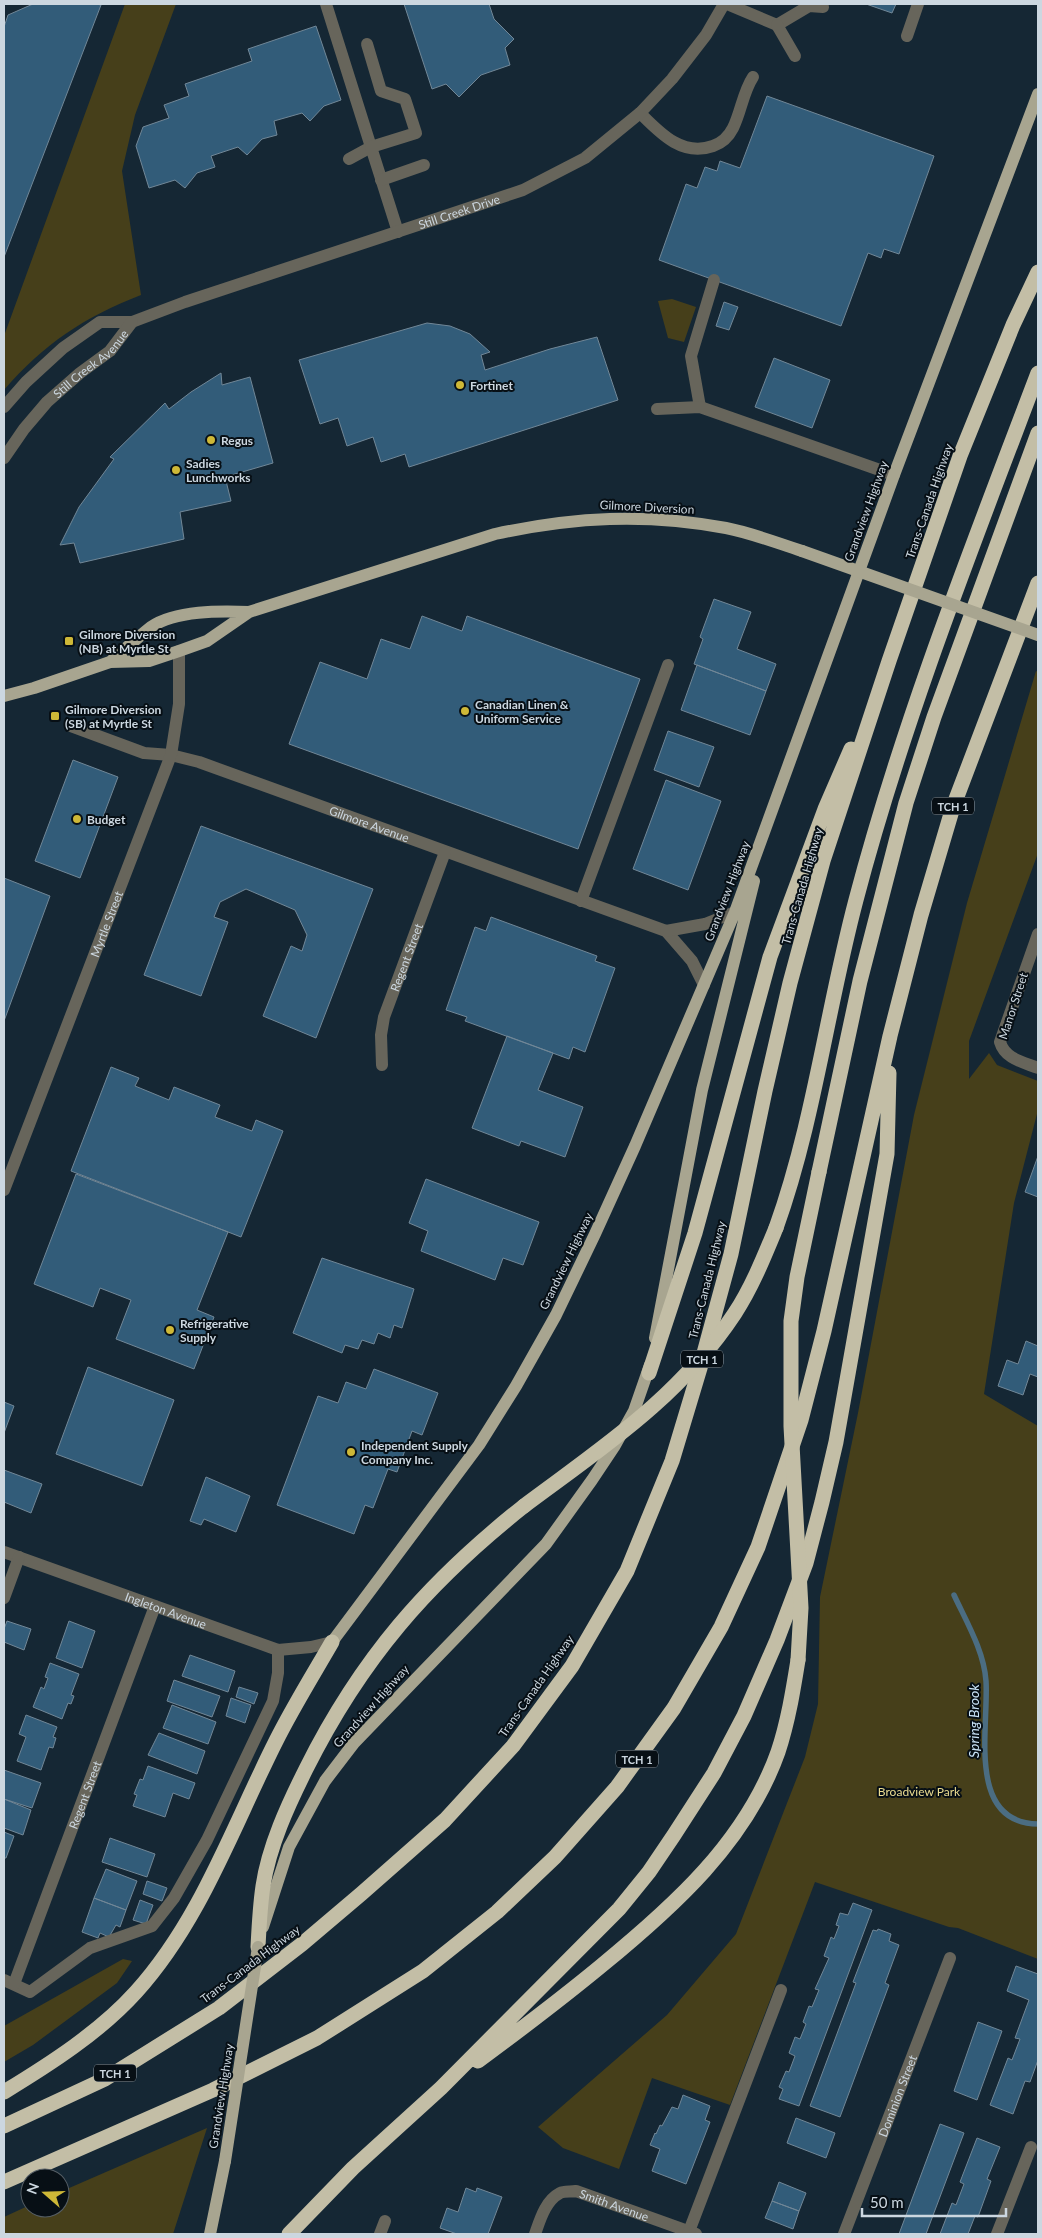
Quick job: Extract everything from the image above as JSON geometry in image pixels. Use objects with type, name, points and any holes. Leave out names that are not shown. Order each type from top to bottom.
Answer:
[{"type":"highway","name":"Trans-Canada Highway","points":[[4,2126],[105,2079],[219,2008],[302,1944],[444,1820],[513,1746],[572,1666],[627,1571],[672,1461],[731,1254],[764,1092],[790,982],[824,860],[889,661],[960,456],[1013,325],[1038,272]]},
{"type":"highway","points":[[258,1947],[263,1886],[281,1826],[294,1792],[341,1704],[371,1660],[401,1621],[440,1578],[479,1541],[632,1426],[683,1379],[736,1312],[758,1271],[776,1228],[796,1166],[855,902],[905,731],[1038,373]]},
{"type":"highway","points":[[441,2088],[538,2017],[664,1914],[705,1870],[733,1835],[759,1794],[778,1754],[790,1712],[798,1660],[801,1608],[791,1426],[791,1321],[797,1277],[860,981],[906,803],[934,718],[1038,433]]},
{"type":"highway","name":"TCH 1","points":[[4,2182],[213,2090],[318,2038],[415,1976],[497,1912],[555,1856],[618,1786],[678,1700],[720,1627],[758,1547],[801,1420],[824,1331],[890,1036],[921,915],[953,807],[1038,584]]},
{"type":"highway","points":[[649,1373],[696,1233],[770,958],[825,809],[889,661]]},
{"type":"highway","points":[[289,2234],[352,2168],[441,2088],[619,1908],[649,1872],[714,1773],[744,1716],[777,1640],[806,1563],[836,1442],[887,1154],[890,1036]]},
{"type":"highway","points":[[4,2092],[91,2033],[135,1993],[156,1969],[202,1894],[276,1742],[332,1642]]},
{"type":"main road","name":"Grandview Highway","points":[[332,1642],[479,1445],[516,1386],[556,1315],[595,1234],[735,912],[894,475],[1038,94]]},
{"type":"main road","name":"Gilmore Diversion","points":[[4,696],[34,688],[110,662],[149,661],[208,641],[249,612],[495,534],[563,521],[595,518],[628,518],[695,523],[750,534],[1038,635]]},
{"type":"main road","name":"Gilmore Diversion","points":[[110,662],[153,626],[178,617],[206,611],[249,612]]},
{"type":"main road","name":"Grandview Highway","points":[[210,2234],[225,2162],[258,1947],[277,1879],[289,1847],[325,1781],[354,1742],[546,1544],[614,1448],[634,1411],[649,1373],[702,1090],[743,921],[778,797]]},
{"type":"street","points":[[326,4],[398,232]]},
{"type":"street","points":[[726,4],[777,25],[795,56]]},
{"type":"street","name":"Still Creek Drive","points":[[132,322],[185,302],[523,190],[585,158],[640,113],[672,79],[706,35],[726,4]]},
{"type":"street","points":[[906,36],[918,4]]},
{"type":"street","points":[[777,25],[809,6],[823,7]]},
{"type":"street","points":[[349,160],[370,147],[416,133],[405,99],[381,91],[367,44]]},
{"type":"street","points":[[640,113],[665,137],[682,147],[708,147],[717,144],[730,134],[753,77]]},
{"type":"street","points":[[381,180],[424,165]]},
{"type":"street","points":[[700,407],[691,356],[714,280]]},
{"type":"street","name":"Still Creek Avenue","points":[[4,407],[26,382],[63,348],[100,322],[132,322]]},
{"type":"street","name":"Still Creek Avenue","points":[[4,458],[47,402],[80,373],[110,351],[132,322]]},
{"type":"street","points":[[657,410],[700,407],[894,475]]},
{"type":"street","name":"Myrtle Street","points":[[4,1190],[171,755],[179,704],[179,651]]},
{"type":"street","points":[[581,901],[668,664]]},
{"type":"street","name":"Gilmore Avenue","points":[[71,726],[144,753],[171,755],[199,762],[666,931],[692,960],[704,985]]},
{"type":"street","name":"Regent Street","points":[[382,1065],[384,1017],[445,852]]},
{"type":"street","name":"Gilmore Avenue","points":[[666,931],[705,924],[735,912]]},
{"type":"street","name":"Manor Street","points":[[1038,934],[1002,1031],[1000,1042],[1002,1049],[1013,1058],[1038,1068]]},
{"type":"street","name":"Ingleton Avenue","points":[[4,1552],[278,1650],[311,1647],[332,1642]]},
{"type":"street","points":[[4,1598],[19,1557]]},
{"type":"street","name":"Regent Street","points":[[9,1982],[155,1606]]},
{"type":"street","points":[[9,1982],[30,1992],[90,1948],[152,1926],[168,1905],[207,1840],[273,1701],[278,1673],[278,1650]]},
{"type":"street","name":"Dominion Street","points":[[844,2234],[950,1958]]},
{"type":"street","points":[[691,2233],[781,1990]]},
{"type":"street","points":[[997,2234],[1031,2147]]},
{"type":"street","name":"Smith Avenue","points":[[535,2234],[543,2211],[560,2192],[576,2191],[691,2233]]},
{"type":"street","points":[[380,2234],[385,2221]]},
{"type":"green space","points":[[125,4],[176,4],[135,115],[122,171],[141,295],[101,313],[66,333],[34,359],[4,390],[4,336]]},
{"type":"green space","points":[[672,299],[696,307],[684,342],[668,338],[658,301]]},
{"type":"green space","name":"Broadview Park","points":[[1036,671],[1038,672],[1038,853],[969,1041],[969,1079],[989,1053],[997,1065],[1038,1081],[1038,1110],[1014,1203],[984,1394],[1038,1426],[1038,1959],[958,1928],[949,1927],[815,1882],[730,2105],[652,2078],[619,2169],[563,2148],[538,2127],[667,2015],[736,1934],[805,1757],[818,1704],[820,1597],[858,1413],[914,1115],[967,903]]},
{"type":"green space","points":[[123,1959],[132,1961],[117,1983],[33,2045],[4,2062],[4,2026]]},
{"type":"green space","points":[[207,2128],[173,2234],[4,2234],[4,2217],[20,2210],[20,2218],[70,2218],[70,2188]]},
{"type":"building","points":[[33,4],[101,5],[4,257],[4,27],[8,15]]},
{"type":"building","points":[[404,4],[489,4],[494,19],[514,39],[505,48],[510,65],[481,75],[459,97],[446,84],[432,89]]},
{"type":"building","points":[[866,4],[896,4],[892,13]]},
{"type":"building","points":[[316,26],[341,100],[324,106],[310,121],[302,113],[274,121],[277,135],[262,139],[247,155],[238,147],[211,156],[215,167],[197,173],[185,188],[175,180],[149,188],[136,146],[143,127],[169,118],[164,105],[189,96],[185,84],[252,61],[248,49]]},
{"type":"building","points":[[767,96],[934,156],[899,254],[884,249],[881,258],[868,253],[841,326],[659,260],[686,184],[697,188],[705,167],[717,171],[720,161],[740,168]]},
{"type":"building","points":[[724,302],[738,307],[729,330],[716,326]]},
{"type":"building","name":"Fortinet","points":[[427,323],[450,326],[470,334],[490,352],[481,355],[485,370],[550,349],[597,337],[618,400],[409,467],[405,454],[381,462],[373,437],[347,446],[338,418],[320,424],[299,360]]},
{"type":"building","points":[[774,358],[830,380],[812,428],[755,407]]},
{"type":"building","points":[[221,373],[222,385],[250,377],[273,463],[225,477],[231,501],[180,512],[184,539],[80,563],[74,543],[60,545],[79,507],[114,459],[110,457],[165,403],[169,409]]},
{"type":"building","points":[[714,599],[751,612],[737,649],[776,664],[766,691],[694,664],[703,639],[700,637]]},
{"type":"building","name":"Canadian Linen & Uniform Service","points":[[422,616],[462,631],[467,616],[640,679],[578,849],[289,744],[320,662],[367,679],[381,639],[410,649]]},
{"type":"building","points":[[697,665],[766,691],[750,735],[681,710]]},
{"type":"building","points":[[668,731],[714,747],[699,787],[654,770]]},
{"type":"building","name":"Budget","points":[[73,760],[118,777],[80,878],[35,861]]},
{"type":"building","points":[[666,780],[721,801],[688,890],[633,869]]},
{"type":"building","points":[[201,826],[373,889],[316,1038],[263,1016],[291,946],[302,951],[307,935],[295,910],[246,889],[220,902],[214,917],[228,922],[201,996],[144,975]]},
{"type":"building","points":[[4,878],[50,896],[4,1021]]},
{"type":"building","points":[[491,917],[597,956],[595,961],[615,968],[585,1052],[573,1047],[569,1059],[465,1021],[467,1017],[446,1010],[475,927],[486,931]]},
{"type":"building","points":[[507,1036],[553,1053],[538,1090],[583,1107],[565,1157],[521,1141],[519,1146],[472,1128]]},
{"type":"building","points":[[111,1067],[139,1078],[135,1086],[169,1100],[174,1087],[220,1105],[215,1117],[252,1131],[256,1120],[283,1131],[241,1237],[71,1171]]},
{"type":"building","points":[[1038,1156],[1038,1197],[1025,1192]]},
{"type":"building","points":[[76,1174],[228,1232],[197,1310],[214,1317],[194,1369],[116,1339],[131,1300],[100,1288],[93,1307],[34,1284]]},
{"type":"building","points":[[426,1179],[539,1222],[523,1265],[503,1258],[495,1280],[421,1251],[428,1231],[409,1223]]},
{"type":"building","points":[[322,1258],[414,1289],[402,1328],[394,1325],[390,1338],[378,1333],[374,1344],[362,1340],[358,1349],[345,1345],[342,1353],[293,1333]]},
{"type":"building","points":[[1026,1341],[1038,1346],[1038,1377],[1030,1374],[1023,1395],[998,1386],[1007,1360],[1018,1364]]},
{"type":"building","points":[[88,1367],[174,1400],[142,1486],[56,1454]]},
{"type":"building","name":"Independent Supply Company Inc.","points":[[374,1369],[438,1393],[422,1435],[412,1431],[397,1472],[388,1469],[373,1508],[365,1505],[354,1534],[277,1505],[318,1396],[338,1403],[346,1382],[366,1389]]},
{"type":"building","points":[[4,1402],[14,1406],[4,1433]]},
{"type":"building","points":[[4,1470],[42,1484],[31,1513],[4,1502]]},
{"type":"building","points":[[206,1477],[250,1496],[236,1532],[204,1519],[201,1525],[190,1521]]},
{"type":"building","points":[[7,1621],[31,1629],[24,1650],[4,1642],[4,1629]]},
{"type":"building","points":[[69,1621],[95,1631],[82,1668],[56,1658]]},
{"type":"building","points":[[190,1655],[235,1671],[228,1692],[182,1676]]},
{"type":"building","points":[[50,1663],[79,1674],[71,1695],[74,1696],[71,1704],[68,1703],[62,1719],[33,1707],[41,1687],[44,1689],[48,1678],[45,1677]]},
{"type":"building","points":[[174,1680],[220,1696],[212,1717],[167,1701]]},
{"type":"building","points":[[239,1687],[258,1693],[254,1704],[236,1697]]},
{"type":"building","points":[[231,1698],[251,1705],[245,1723],[226,1716]]},
{"type":"building","points":[[172,1705],[216,1722],[208,1744],[163,1728]]},
{"type":"building","points":[[26,1715],[57,1727],[53,1737],[56,1738],[53,1748],[49,1747],[41,1770],[17,1761],[26,1737],[19,1734]]},
{"type":"building","points":[[159,1733],[205,1751],[197,1774],[148,1755]]},
{"type":"building","points":[[148,1766],[195,1783],[189,1799],[173,1793],[165,1817],[133,1806],[137,1795],[134,1794],[140,1779],[143,1780]]},
{"type":"building","points":[[4,1770],[41,1783],[32,1808],[4,1799]]},
{"type":"building","points":[[4,1799],[31,1810],[23,1835],[4,1828]]},
{"type":"building","points":[[4,1832],[14,1836],[6,1858],[4,1858]]},
{"type":"building","points":[[110,1838],[155,1854],[147,1877],[102,1862]]},
{"type":"building","points":[[106,1869],[137,1881],[126,1910],[94,1898]]},
{"type":"building","points":[[147,1881],[167,1888],[162,1901],[143,1894]]},
{"type":"building","points":[[94,1898],[126,1910],[120,1927],[116,1925],[109,1937],[100,1933],[98,1938],[82,1932]]},
{"type":"building","points":[[140,1900],[153,1905],[146,1924],[133,1920]]},
{"type":"building","points":[[853,1903],[872,1910],[799,2106],[779,2099],[783,2089],[779,2087],[786,2071],[789,2072],[795,2056],[789,2053],[795,2037],[800,2039],[806,2024],[803,2022],[809,2006],[812,2007],[819,1990],[815,1989],[829,1958],[824,1956],[831,1937],[834,1939],[839,1926],[836,1925],[840,1913],[848,1915]]},
{"type":"building","points":[[878,1929],[891,1934],[889,1941],[899,1945],[885,1983],[889,1985],[840,2117],[810,2106],[856,1983],[853,1982],[873,1930],[877,1931]]},
{"type":"building","points":[[1016,1966],[1038,1974],[1038,2060],[1030,2082],[1025,2081],[1013,2114],[990,2105],[1008,2058],[1012,2060],[1020,2039],[1015,2038],[1029,2000],[1007,1991]]},
{"type":"building","points":[[978,2022],[1002,2031],[977,2100],[954,2091]]},
{"type":"building","points":[[683,2095],[710,2106],[705,2120],[710,2122],[686,2184],[652,2171],[660,2149],[650,2145],[655,2133],[660,2125],[662,2126],[672,2107],[678,2109]]},
{"type":"building","points":[[796,2118],[835,2133],[826,2158],[787,2143]]},
{"type":"building","points":[[940,2124],[964,2133],[926,2234],[899,2234]]},
{"type":"building","points":[[977,2138],[1000,2147],[987,2179],[991,2181],[978,2217],[975,2216],[968,2234],[940,2234],[952,2203],[956,2205],[964,2184],[960,2182]]},
{"type":"building","points":[[779,2182],[806,2193],[799,2211],[772,2201]]},
{"type":"building","points":[[466,2188],[476,2192],[477,2188],[502,2197],[488,2234],[457,2234],[440,2228],[447,2208],[458,2212]]},
{"type":"building","points":[[772,2201],[799,2211],[793,2229],[765,2218]]},
{"type":"waterway","name":"Spring Brook","points":[[954,1595],[974,1636],[985,1670],[986,1769],[991,1790],[1000,1808],[1015,1819],[1038,1824]]},
{"type":"place","name":"Fortinet","points":[[460,385]]},
{"type":"place","name":"Regus","points":[[211,440]]},
{"type":"place","name":"Sadies Lunchworks","points":[[176,470]]},
{"type":"place","name":"Gilmore Diversion (NB) at Myrtle St","points":[[69,641]]},
{"type":"place","name":"Canadian Linen & Uniform Service","points":[[465,711]]},
{"type":"place","name":"Gilmore Diversion (SB) at Myrtle St","points":[[55,716]]},
{"type":"place","name":"Budget","points":[[77,819]]},
{"type":"place","name":"Refrigerative Supply","points":[[170,1330]]},
{"type":"place","name":"Independent Supply Company Inc.","points":[[351,1452]]}]
